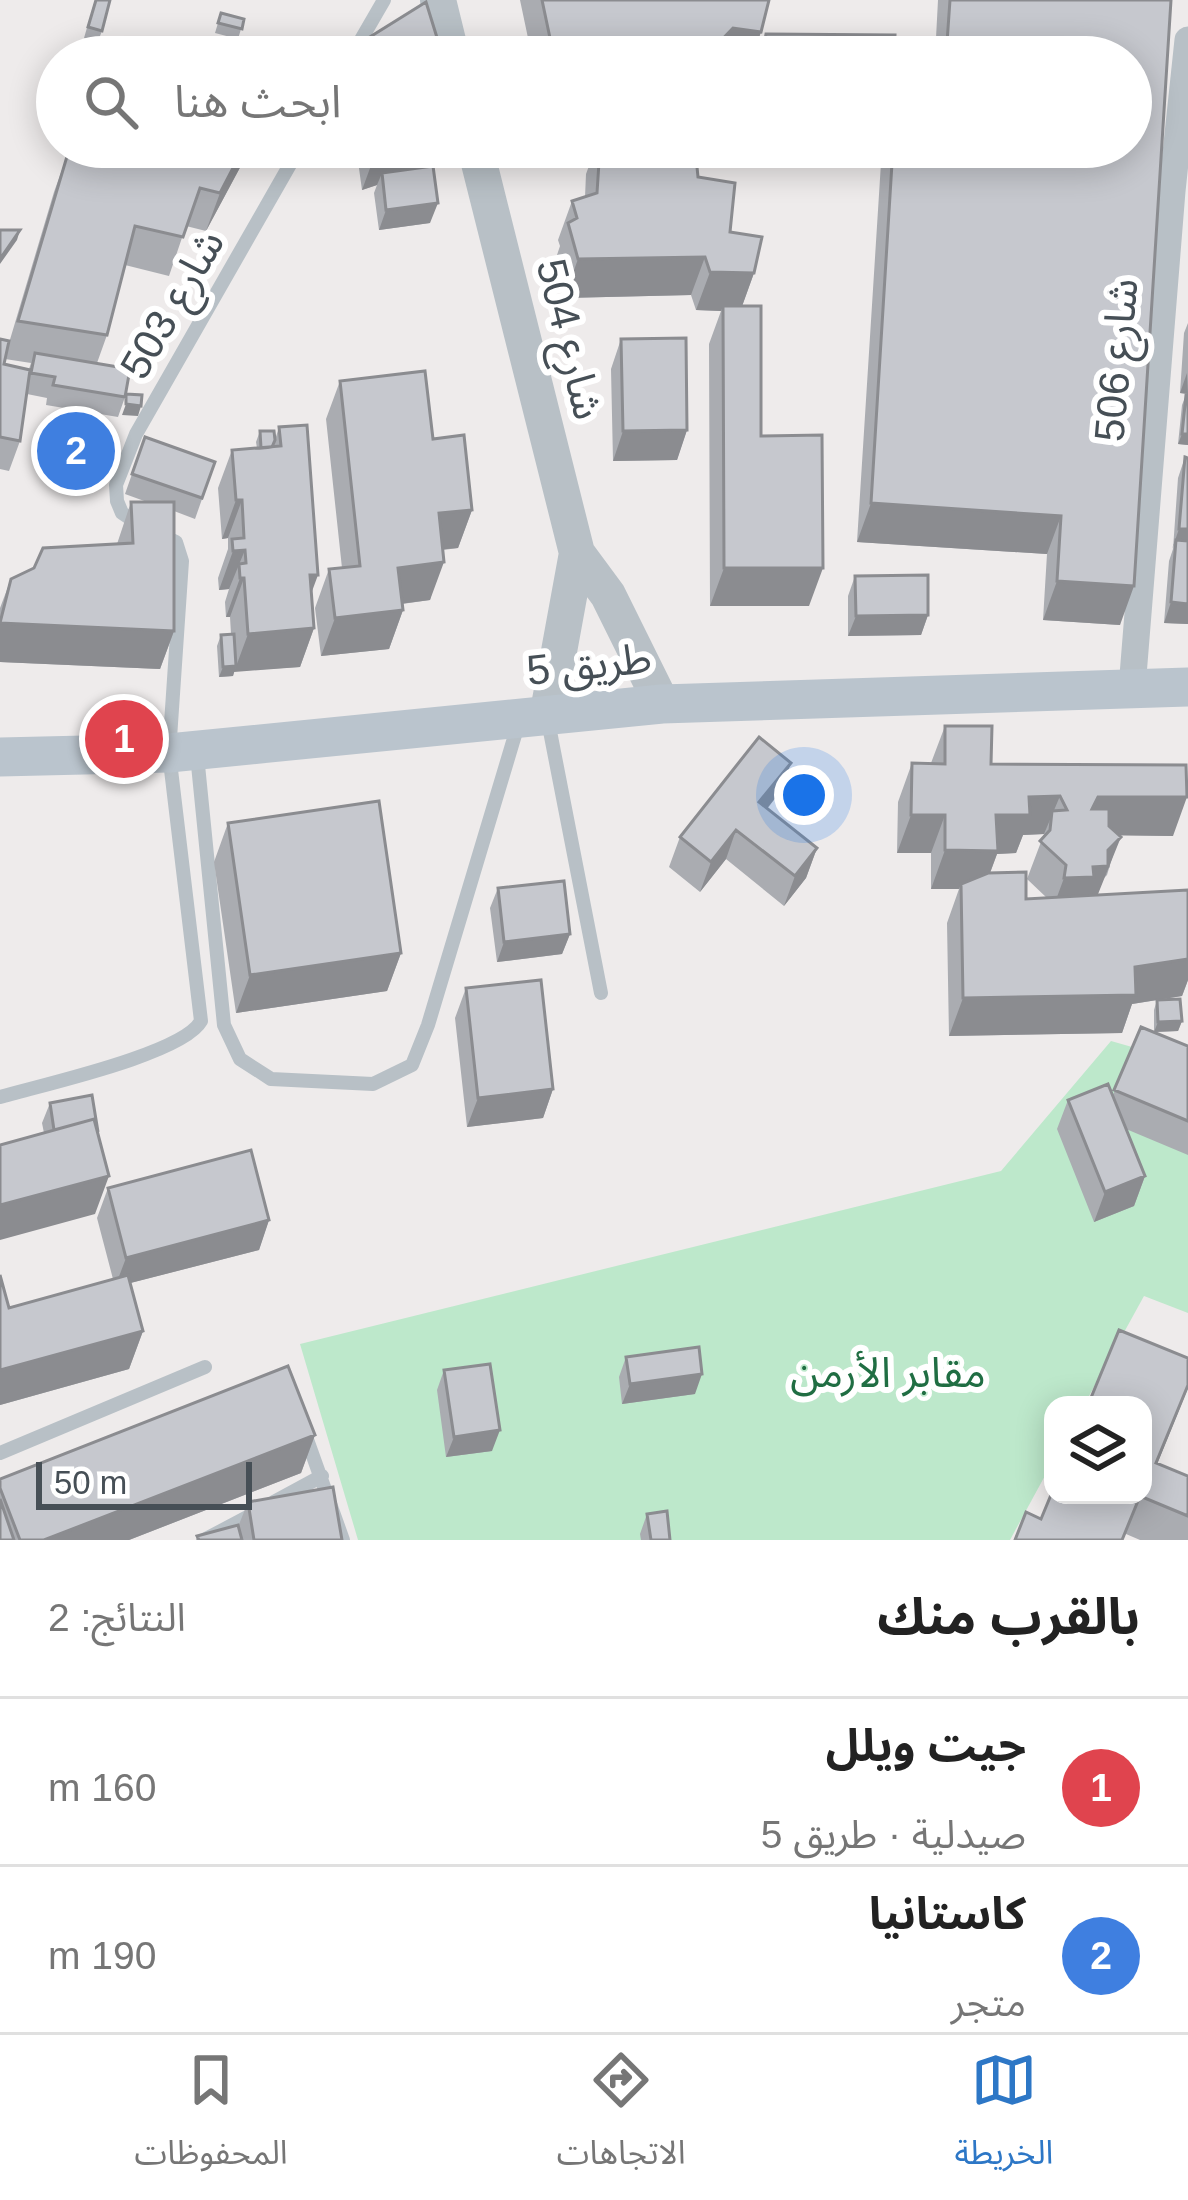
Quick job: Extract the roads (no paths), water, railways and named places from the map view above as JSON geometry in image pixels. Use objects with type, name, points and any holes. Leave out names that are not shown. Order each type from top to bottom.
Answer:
[{"type":"main road","name":"طريق 5","points":[[0,758],[183,752],[662,704],[1188,687]]},
{"type":"street","points":[[438,0],[447,36]]},
{"type":"street","name":"شارع 506","points":[[1132,688],[1188,40]]},
{"type":"street","name":"شارع 504","points":[[480,168],[577,553],[608,595],[662,704]]},
{"type":"street","name":"شارع 504","points":[[533,718],[577,553]]},
{"type":"lane","points":[[364,36],[384,0]]},
{"type":"lane","name":"شارع 503","points":[[183,752],[182,562],[176,542],[122,513],[116,485],[136,434],[288,168]]},
{"type":"lane","points":[[183,752],[224,1025],[240,1060],[271,1079],[373,1084],[412,1065],[533,718]]},
{"type":"lane","points":[[533,718],[601,993]]},
{"type":"lane","points":[[0,1097],[168,1047],[195,1032],[201,1021],[183,752]]},
{"type":"lane","points":[[0,1454],[205,1367]]},
{"type":"lane","points":[[295,1410],[343,1540]]},
{"type":"lane","points":[[205,1540],[322,1476]]},
{"type":"place","name":"كاستانيا","points":[[76,451]]},
{"type":"place","name":"جيت ويلل","points":[[124,739]]},
{"type":"park label","name":"مقابر الأرمن","points":[[888,1372]]}]
